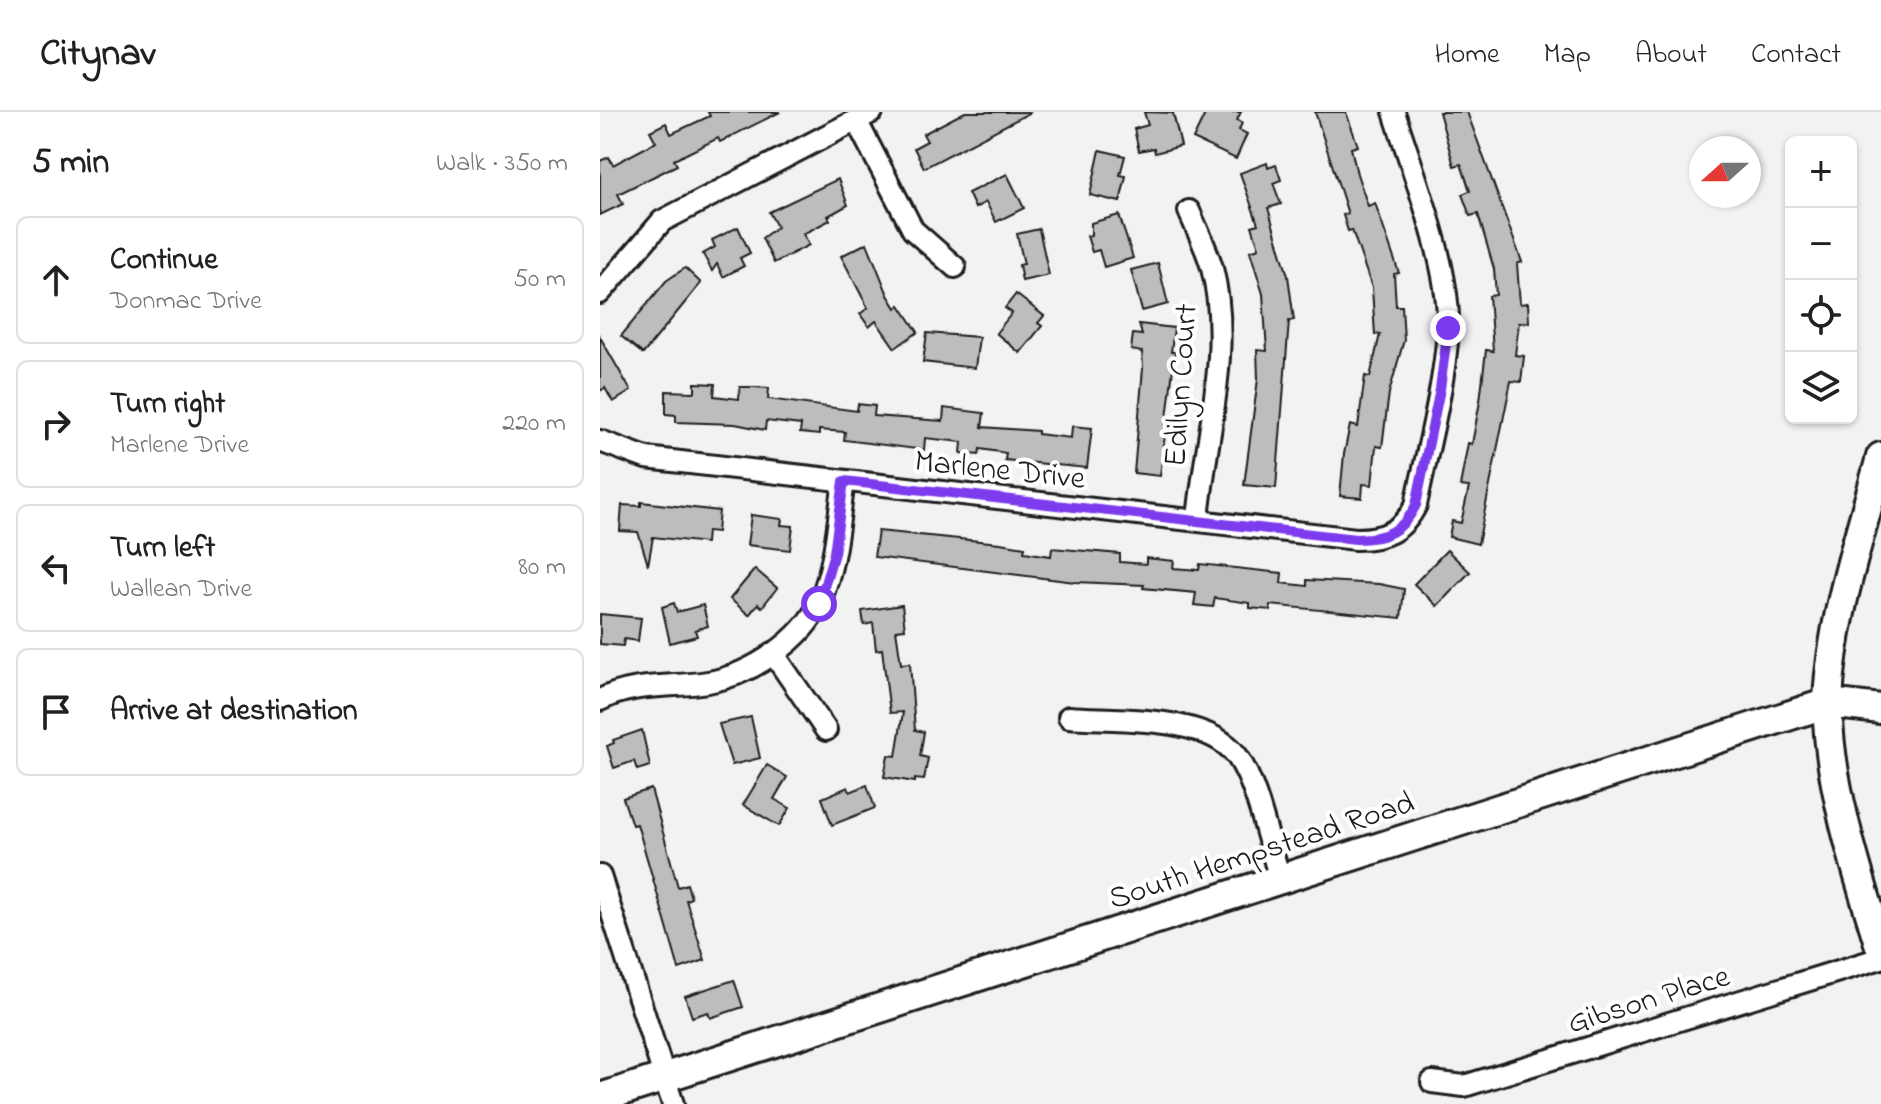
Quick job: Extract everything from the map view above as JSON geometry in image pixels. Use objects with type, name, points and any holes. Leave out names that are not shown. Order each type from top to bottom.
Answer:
[{"type":"street","name":"Marlene Drive","points":[[600,441],[646,458],[844,481],[1356,539],[1376,539],[1395,532],[1408,521],[1416,505],[1440,389],[1448,328],[1438,251],[1394,112]]},
{"type":"street","points":[[600,293],[662,221],[864,116],[913,230],[955,267]]},
{"type":"street","name":"Edilyn Court","points":[[1189,211],[1212,267],[1219,310],[1218,353],[1198,520]]},
{"type":"street","points":[[1881,457],[1832,648],[1828,703],[1846,820],[1881,949]]},
{"type":"street","points":[[600,700],[633,686],[711,682],[755,666],[795,635],[819,604],[834,553],[844,481]]},
{"type":"street","points":[[773,653],[826,730]]},
{"type":"street","name":"South Hempstead Road","points":[[600,1098],[1828,703],[1881,709]]},
{"type":"street","points":[[1069,717],[1188,726],[1225,743],[1238,757],[1248,776],[1280,878]]},
{"type":"street","points":[[600,876],[673,1104]]},
{"type":"street","name":"Gibson Place","points":[[1432,1082],[1464,1086],[1881,958]]},
{"type":"building","points":[[708,112],[780,112],[720,142],[718,138],[674,160],[677,165],[618,194],[623,204],[600,215],[600,161],[609,157],[613,165],[656,142],[650,131],[666,123],[671,134],[710,116]]},
{"type":"building","points":[[965,112],[1031,112],[924,168],[914,148],[927,141],[923,134]]},
{"type":"building","points":[[1144,112],[1173,113],[1181,146],[1155,153],[1154,148],[1139,151],[1134,129],[1148,125]]},
{"type":"building","points":[[1206,112],[1241,112],[1237,120],[1242,123],[1239,130],[1247,134],[1236,159],[1193,139]]},
{"type":"building","points":[[1315,112],[1346,112],[1358,146],[1351,148],[1357,174],[1368,206],[1375,203],[1399,273],[1394,274],[1396,306],[1402,306],[1404,340],[1389,393],[1382,447],[1376,446],[1372,485],[1363,484],[1362,498],[1340,496],[1344,454],[1350,425],[1358,427],[1365,376],[1370,377],[1380,334],[1375,335],[1372,288],[1352,230],[1348,231],[1343,215],[1348,214]]},
{"type":"building","points":[[1439,112],[1467,112],[1522,262],[1517,264],[1520,304],[1528,303],[1529,322],[1519,323],[1515,355],[1524,356],[1521,382],[1511,381],[1478,544],[1449,537],[1452,521],[1461,523],[1469,487],[1460,486],[1468,443],[1472,444],[1486,350],[1493,351],[1489,296],[1496,295],[1494,269],[1478,214],[1470,216],[1462,194],[1470,191],[1461,164],[1454,166]]},
{"type":"building","points":[[1100,150],[1125,156],[1120,175],[1126,176],[1120,202],[1090,195]]},
{"type":"building","points":[[1267,163],[1268,168],[1276,165],[1281,180],[1273,183],[1281,204],[1268,208],[1288,276],[1294,320],[1289,321],[1276,488],[1244,485],[1258,379],[1257,350],[1267,351],[1263,294],[1250,251],[1259,248],[1252,226],[1258,224],[1240,173]]},
{"type":"building","points":[[1007,174],[1024,208],[996,222],[986,202],[975,208],[968,193]]},
{"type":"building","points":[[838,179],[848,205],[828,216],[830,220],[803,234],[809,245],[774,263],[762,238],[777,227],[769,212]]},
{"type":"building","points":[[1119,215],[1133,258],[1104,267],[1099,250],[1092,252],[1087,236],[1091,235],[1091,223]]},
{"type":"building","points":[[738,227],[750,253],[740,258],[744,266],[723,277],[717,264],[712,271],[703,254],[715,247],[712,240]]},
{"type":"building","points":[[1039,229],[1049,275],[1022,281],[1019,265],[1024,264],[1017,234]]},
{"type":"building","points":[[867,243],[888,295],[896,308],[900,305],[918,332],[895,348],[876,321],[869,327],[860,314],[868,308],[841,256]]},
{"type":"building","points":[[1158,263],[1168,304],[1142,311],[1131,270]]},
{"type":"building","points":[[685,268],[701,283],[643,354],[621,336],[666,281]]},
{"type":"building","points":[[1016,294],[1044,316],[1038,323],[1042,326],[1020,353],[996,333],[1012,313],[1005,308]]},
{"type":"building","points":[[1139,324],[1174,328],[1171,352],[1175,352],[1160,476],[1134,473],[1143,368],[1142,352],[1131,350],[1133,334],[1142,335]]},
{"type":"building","points":[[927,333],[979,337],[975,368],[923,362]]},
{"type":"building","points":[[600,337],[631,391],[613,402],[605,388],[600,391]]},
{"type":"building","points":[[695,383],[715,384],[714,396],[739,399],[740,387],[753,387],[769,388],[768,399],[857,411],[858,404],[875,406],[874,416],[943,421],[944,408],[984,413],[982,427],[1038,431],[1038,434],[1071,438],[1072,426],[1092,428],[1087,468],[1005,460],[1006,453],[980,449],[979,455],[961,453],[962,442],[925,438],[924,450],[844,440],[845,432],[819,430],[819,435],[800,433],[801,425],[766,421],[765,430],[735,424],[676,422],[676,415],[666,414],[666,391],[695,392]]},
{"type":"building","points":[[641,502],[719,511],[717,532],[707,531],[706,543],[653,537],[648,565],[638,532],[620,531],[622,505],[641,506]]},
{"type":"building","points":[[751,515],[782,519],[781,525],[793,526],[790,550],[747,545]]},
{"type":"building","points":[[878,531],[1000,543],[1025,547],[1024,552],[1051,556],[1052,548],[1120,554],[1120,562],[1146,564],[1146,558],[1174,561],[1173,568],[1199,570],[1200,564],[1282,573],[1281,583],[1307,586],[1307,580],[1379,584],[1404,589],[1401,618],[1270,605],[1270,610],[1250,608],[1250,603],[1215,598],[1213,607],[1194,605],[1196,593],[1143,588],[1144,585],[1075,582],[874,557]]},
{"type":"building","points":[[1447,550],[1470,572],[1437,606],[1414,584]]},
{"type":"building","points":[[755,569],[777,588],[762,607],[758,604],[749,615],[730,599]]},
{"type":"building","points":[[674,603],[677,612],[703,605],[708,626],[695,630],[697,636],[670,643],[662,607]]},
{"type":"building","points":[[902,605],[905,629],[896,630],[901,664],[910,663],[915,730],[924,732],[920,756],[928,758],[924,780],[915,779],[915,782],[884,777],[888,755],[896,756],[903,712],[890,713],[882,649],[876,650],[873,623],[864,625],[862,611]]},
{"type":"building","points":[[600,614],[641,618],[638,641],[624,639],[623,646],[600,644]]},
{"type":"building","points":[[751,717],[760,758],[732,765],[719,724]]},
{"type":"building","points":[[642,730],[650,766],[637,770],[634,761],[614,768],[607,746],[614,743],[613,740]]},
{"type":"building","points":[[767,765],[787,777],[774,799],[790,808],[779,826],[743,805]]},
{"type":"building","points":[[867,785],[875,808],[832,825],[822,798],[848,787],[850,792]]},
{"type":"building","points":[[651,789],[678,887],[687,884],[691,898],[686,900],[705,960],[679,969],[637,824],[632,825],[623,798]]},
{"type":"building","points":[[734,980],[743,1007],[710,1018],[708,1012],[692,1017],[685,996]]},
{"type":"route","points":[[819,604],[834,553],[844,481],[1356,539],[1376,539],[1395,532],[1408,521],[1416,505],[1440,389],[1448,328]]}]
